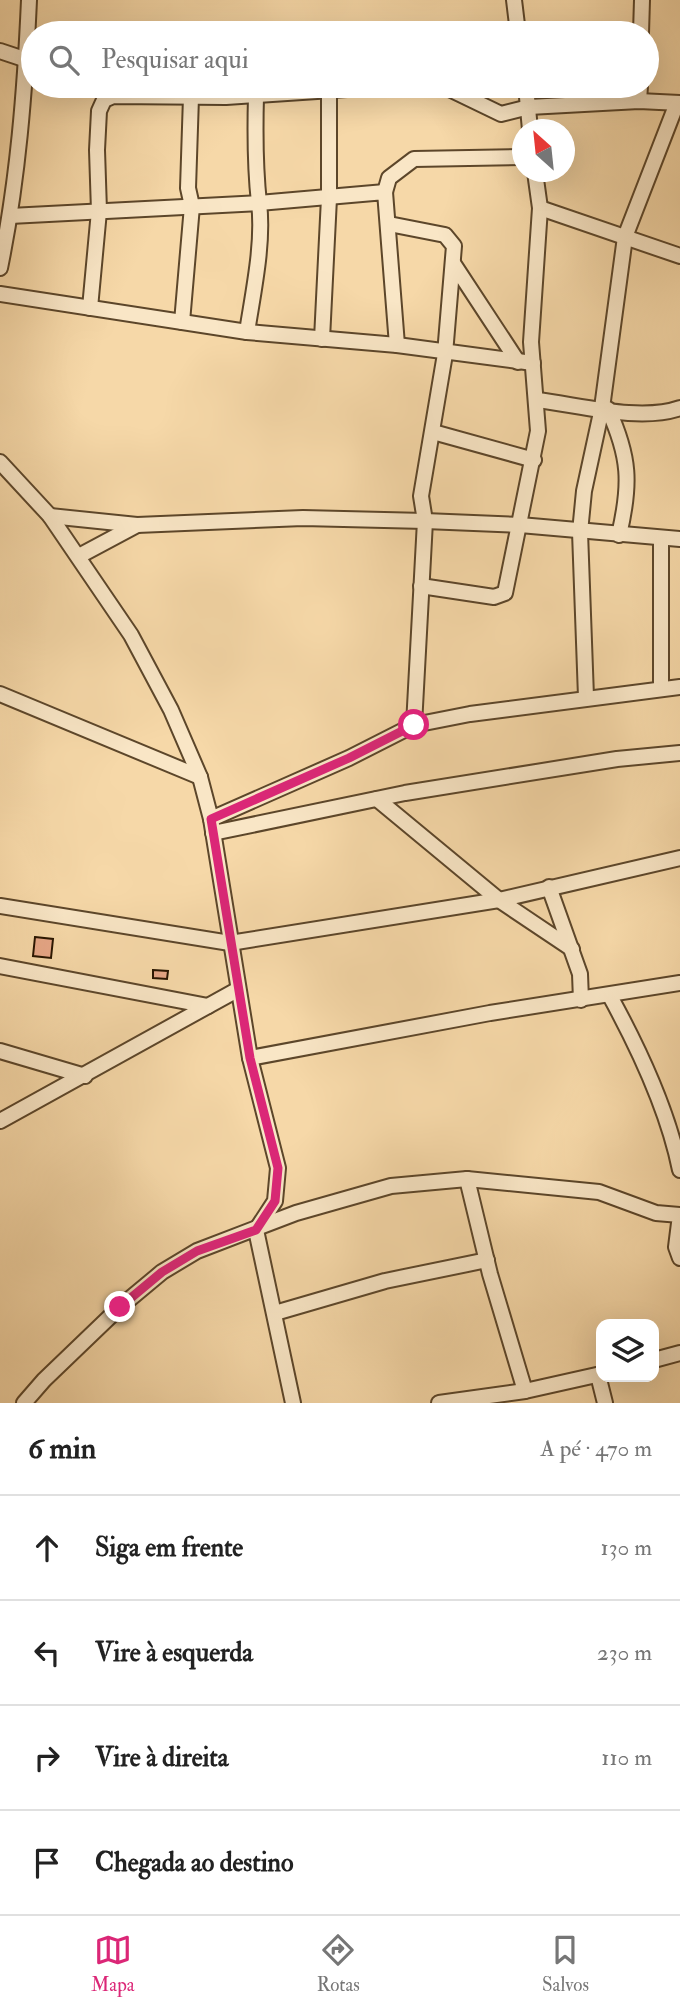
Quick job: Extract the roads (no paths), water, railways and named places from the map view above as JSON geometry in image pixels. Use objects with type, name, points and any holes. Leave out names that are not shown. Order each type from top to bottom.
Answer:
[{"type":"street","points":[[28,21],[29,0]]},
{"type":"street","points":[[514,0],[517,21]]},
{"type":"street","points":[[641,21],[642,0]]},
{"type":"street","points":[[0,51],[21,58]]},
{"type":"street","points":[[0,268],[10,216],[23,98]]},
{"type":"street","points":[[90,308],[99,211],[99,111],[104,100],[108,98]]},
{"type":"street","points":[[182,323],[192,206],[188,188],[191,98]]},
{"type":"street","points":[[247,332],[257,267],[259,203],[255,160],[256,98]]},
{"type":"street","points":[[322,339],[329,198],[329,98]]},
{"type":"street","points":[[467,98],[501,114],[529,107],[600,98]]},
{"type":"street","points":[[528,98],[530,119]]},
{"type":"street","points":[[586,697],[580,532],[584,491],[605,408],[625,237],[679,103],[659,98]]},
{"type":"street","points":[[397,345],[385,192],[389,178],[414,159],[512,157]]},
{"type":"street","points":[[525,362],[540,208],[536,182]]},
{"type":"street","points":[[10,216],[259,203],[385,192]]},
{"type":"street","points":[[540,208],[680,256]]},
{"type":"street","points":[[389,224],[445,235],[454,246],[445,354],[421,496],[425,521],[414,725]]},
{"type":"street","points":[[421,586],[500,596],[505,593],[534,460],[537,400],[525,362],[453,263]]},
{"type":"street","points":[[0,294],[247,332],[397,345],[445,354],[525,362]]},
{"type":"street","points":[[537,400],[640,414],[666,413],[680,408]]},
{"type":"street","points":[[605,408],[623,446],[627,475],[628,496],[619,535]]},
{"type":"street","points":[[433,432],[534,460]]},
{"type":"street","points":[[0,462],[50,516],[131,635],[171,710],[200,777],[212,826],[250,1058],[278,1168],[275,1201],[256,1230],[293,1403]]},
{"type":"street","points":[[50,516],[137,524],[303,518],[425,521],[520,525],[680,539]]},
{"type":"street","points":[[79,556],[137,524]]},
{"type":"street","points":[[661,539],[662,689]]},
{"type":"street","points":[[212,826],[414,725],[586,697],[680,687]]},
{"type":"street","points":[[0,694],[200,777]]},
{"type":"street","points":[[212,826],[617,759],[680,753]]},
{"type":"street","points":[[377,799],[499,900],[572,949]]},
{"type":"street","points":[[0,906],[230,943],[499,900],[680,858]]},
{"type":"street","points":[[549,887],[580,974],[581,1000]]},
{"type":"street","points":[[0,966],[208,1006]]},
{"type":"street","points":[[580,974],[604,997],[647,1073],[669,1130],[680,1170]]},
{"type":"street","points":[[250,1058],[490,1013],[680,984]]},
{"type":"street","points":[[0,1121],[237,990]]},
{"type":"street","points":[[0,1051],[85,1076]]},
{"type":"street","points":[[467,1179],[486,1260],[525,1391]]},
{"type":"street","points":[[24,1403],[63,1362],[162,1272],[197,1251],[296,1213],[391,1186],[467,1179],[599,1192],[636,1208],[680,1215],[676,1247],[680,1258]]},
{"type":"street","points":[[275,1312],[385,1281],[486,1260]]},
{"type":"street","points":[[659,1359],[680,1353]]},
{"type":"street","points":[[439,1403],[525,1391],[596,1376]]},
{"type":"street","points":[[601,1382],[605,1403]]}]
